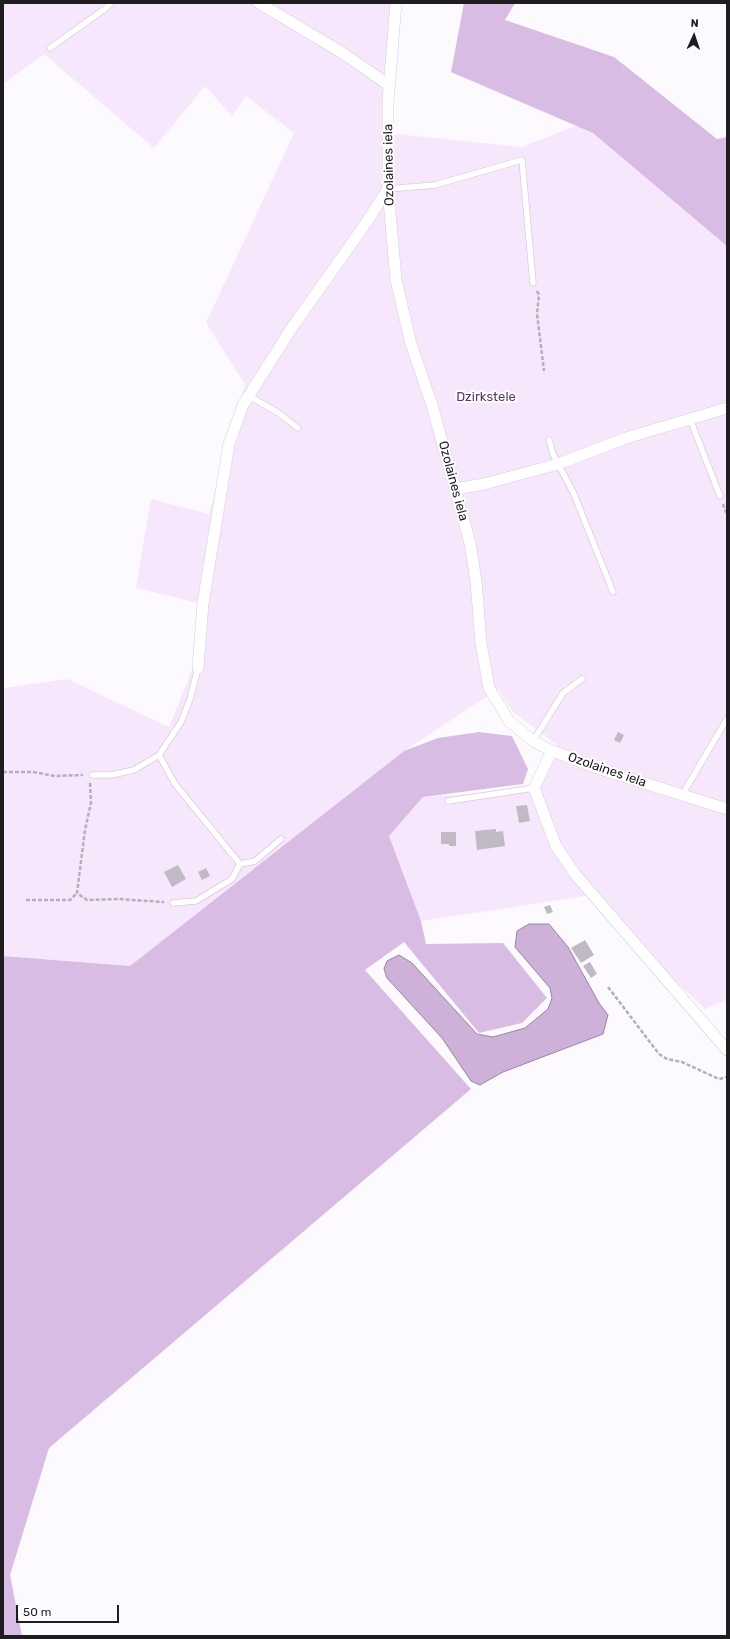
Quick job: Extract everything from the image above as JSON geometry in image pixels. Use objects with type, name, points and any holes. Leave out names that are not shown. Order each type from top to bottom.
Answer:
[{"type":"street","points":[[259,3],[341,52],[389,85]]},
{"type":"street","name":"Ozolaines iela","points":[[396,3],[388,101],[388,189],[398,287],[411,344],[432,405],[470,544],[476,581],[481,643],[490,688],[509,721],[533,741],[552,751],[606,771],[727,809]]},
{"type":"street","points":[[198,668],[203,604],[228,444],[244,405],[290,329],[364,226],[388,189]]},
{"type":"street","points":[[455,489],[484,484],[558,464],[626,438],[727,408]]},
{"type":"street","points":[[552,751],[534,788],[556,846],[575,874],[727,1050]]},
{"type":"lane","points":[[50,48],[111,3]]},
{"type":"lane","points":[[388,189],[435,185],[522,160],[533,284]]},
{"type":"lane","points":[[249,396],[277,412],[298,428]]},
{"type":"lane","points":[[690,419],[720,496]]},
{"type":"lane","points":[[549,440],[553,454],[574,494],[613,592]]},
{"type":"lane","points":[[92,775],[111,775],[134,770],[159,755],[181,722],[190,699],[198,668]]},
{"type":"lane","points":[[533,741],[563,693],[582,679]]},
{"type":"lane","points":[[682,795],[727,719]]},
{"type":"lane","points":[[159,755],[175,784],[240,864]]},
{"type":"lane","points":[[448,801],[534,788]]},
{"type":"lane","points":[[240,864],[255,861],[281,839]]},
{"type":"lane","points":[[173,903],[196,901],[232,879],[240,864]]},
{"type":"path","points":[[533,284],[539,295],[537,314],[544,371]]},
{"type":"path","points":[[3,772],[33,772],[55,776],[92,775],[89,786],[91,803],[85,830],[77,893],[70,900],[26,900]]},
{"type":"path","points":[[77,893],[87,900],[118,899],[173,903]]},
{"type":"path","points":[[608,987],[659,1054],[667,1059],[682,1062],[719,1079],[727,1077]]},
{"type":"green space","name":"Dzirkstele","points":[[3,3],[399,3],[387,133],[521,147],[588,121],[727,244],[727,1000],[705,1009],[586,896],[421,921],[389,836],[423,797],[535,790],[558,746],[512,711],[498,689],[404,751],[130,966],[3,956],[3,688],[67,679],[169,727],[192,670],[198,603],[136,588],[151,499],[209,514],[245,384],[206,323],[294,133],[246,96],[232,116],[205,86],[154,148],[44,54],[3,84]]},
{"type":"shaded area","points":[[464,3],[515,3],[505,20],[614,57],[717,139],[727,137],[727,246],[593,133],[451,72]]},
{"type":"shaded area","points":[[479,732],[512,736],[528,769],[523,784],[423,797],[389,836],[421,921],[426,944],[503,943],[547,998],[522,1023],[479,1033],[404,942],[365,970],[471,1089],[49,1448],[10,1575],[22,1636],[3,1636],[3,956],[130,966],[404,751],[438,738]]},
{"type":"shaded area","points":[[529,924],[549,924],[568,947],[599,1003],[608,1015],[603,1034],[503,1072],[480,1085],[471,1081],[442,1038],[387,978],[384,969],[387,961],[399,955],[412,963],[477,1034],[493,1037],[525,1028],[548,1009],[552,998],[550,988],[515,947],[517,931]]},
{"type":"building","points":[[618,732],[624,735],[620,743],[614,740]]},
{"type":"building","points":[[527,805],[530,821],[519,823],[516,806]]},
{"type":"building","points":[[496,829],[496,832],[503,831],[505,846],[477,850],[475,831]]},
{"type":"building","points":[[441,832],[456,832],[456,846],[441,844]]},
{"type":"building","points":[[178,865],[186,879],[172,887],[164,872]]},
{"type":"building","points":[[206,868],[210,876],[202,880],[198,872]]},
{"type":"building","points":[[550,905],[553,912],[547,914],[544,907]]},
{"type":"building","points":[[585,940],[594,955],[581,963],[571,948]]},
{"type":"building","points":[[590,962],[597,974],[591,978],[583,966]]}]
